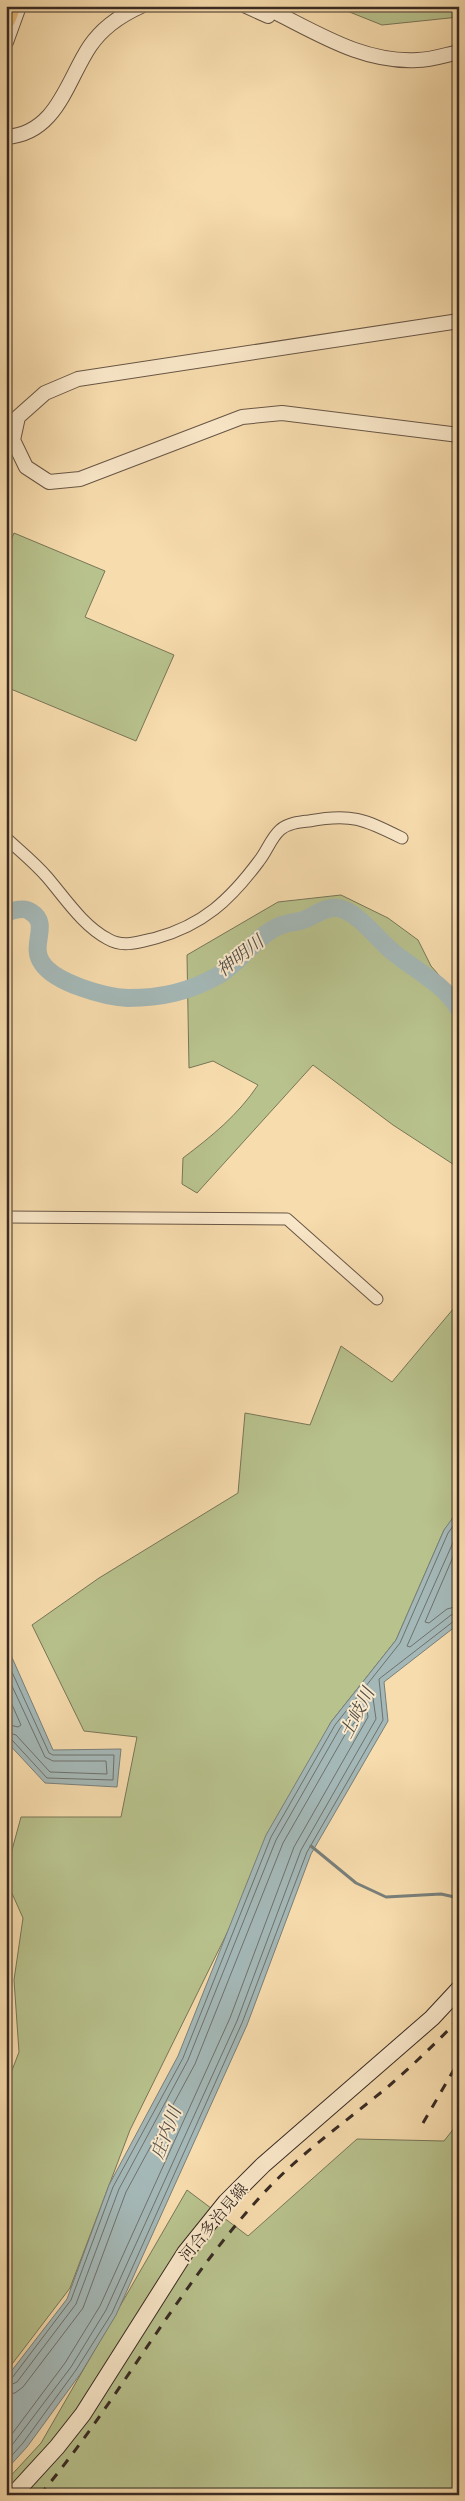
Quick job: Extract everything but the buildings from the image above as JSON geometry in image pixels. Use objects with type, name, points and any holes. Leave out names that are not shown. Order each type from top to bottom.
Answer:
[{"type":"highway","points":[[6,19],[10,6]]},
{"type":"main road","name":"河合多治見線","points":[[13,2495],[57,2448],[83,2414],[185,2253],[226,2202],[263,2165],[432,2018],[459,1989]]},
{"type":"street","points":[[6,42],[19,6]]},
{"type":"street","points":[[6,131],[30,123],[43,114],[60,91],[87,40],[110,17],[127,6]]},
{"type":"street","points":[[6,137],[27,130],[47,118],[60,103],[83,58],[100,34],[116,20],[141,6]]},
{"type":"street","points":[[257,7],[292,26],[297,25],[350,50],[381,58],[418,60],[459,52]]},
{"type":"street","points":[[459,321],[78,380],[45,393],[18,417],[13,440],[26,466],[49,482],[80,479],[242,418],[282,413],[459,435]]},
{"type":"street","points":[[6,838],[48,877],[57,890],[95,930],[115,943],[128,944],[180,931],[209,914],[249,874],[281,828],[291,824],[336,816],[352,817],[375,824],[402,838]]},
{"type":"street","points":[[6,1217],[287,1219],[377,1298]]},
{"type":"green space","points":[[328,6],[459,6],[459,17],[382,25],[347,11]]},
{"type":"green space","points":[[14,533],[105,571],[85,617],[174,655],[136,741],[6,687],[6,552]]},
{"type":"green space","points":[[341,895],[388,918],[418,940],[431,966],[459,998],[459,1168],[393,1125],[313,1065],[197,1193],[182,1184],[183,1158],[224,1124],[242,1106],[258,1085],[213,1061],[189,1068],[187,955],[278,902]]},
{"type":"green space","points":[[459,1302],[459,1514],[444,1530],[396,1640],[331,1722],[130,2130],[70,2288],[6,2372],[6,2086],[19,2052],[14,1980],[23,1918],[6,1880],[6,1872],[21,1817],[121,1817],[137,1737],[84,1731],[32,1625],[99,1578],[238,1493],[245,1413],[310,1425],[341,1346],[392,1382]]},
{"type":"green space","points":[[459,2122],[459,2495],[6,2495],[6,2481],[41,2443],[187,2190],[248,2236],[357,2139],[444,2141]]},
{"type":"water","points":[[459,1509],[459,1620],[456,1626],[384,1682],[388,1721],[311,1854],[247,2025],[116,2315],[81,2373],[27,2447],[6,2470],[6,2378],[67,2299],[109,2185],[178,2056],[266,1835],[331,1722],[396,1640],[444,1530]]},
{"type":"water","points":[[10,1653],[53,1750],[121,1749],[117,1787],[45,1783],[6,1741],[6,1654]]},
{"type":"waterway","name":"神明川","points":[[6,913],[23,909],[29,910],[37,917],[40,929],[39,956],[48,970],[58,977],[94,992],[128,998],[152,997],[175,993],[197,986],[227,970],[261,937],[277,927],[303,920],[325,910],[338,908],[345,910],[360,920],[393,952],[445,992],[459,1009]]},
{"type":"waterway","points":[[311,1846],[356,1883],[386,1897],[441,1894],[459,1898]]},
{"type":"railway","points":[[40,2495],[96,2421],[202,2268],[261,2196],[307,2152],[399,2077],[459,2019]]},
{"type":"railway","points":[[423,2123],[459,2061]]},
{"type":"water label","name":"土岐川","points":[[357,1713]]},
{"type":"water label","name":"庄内川","points":[[166,2133]]}]
